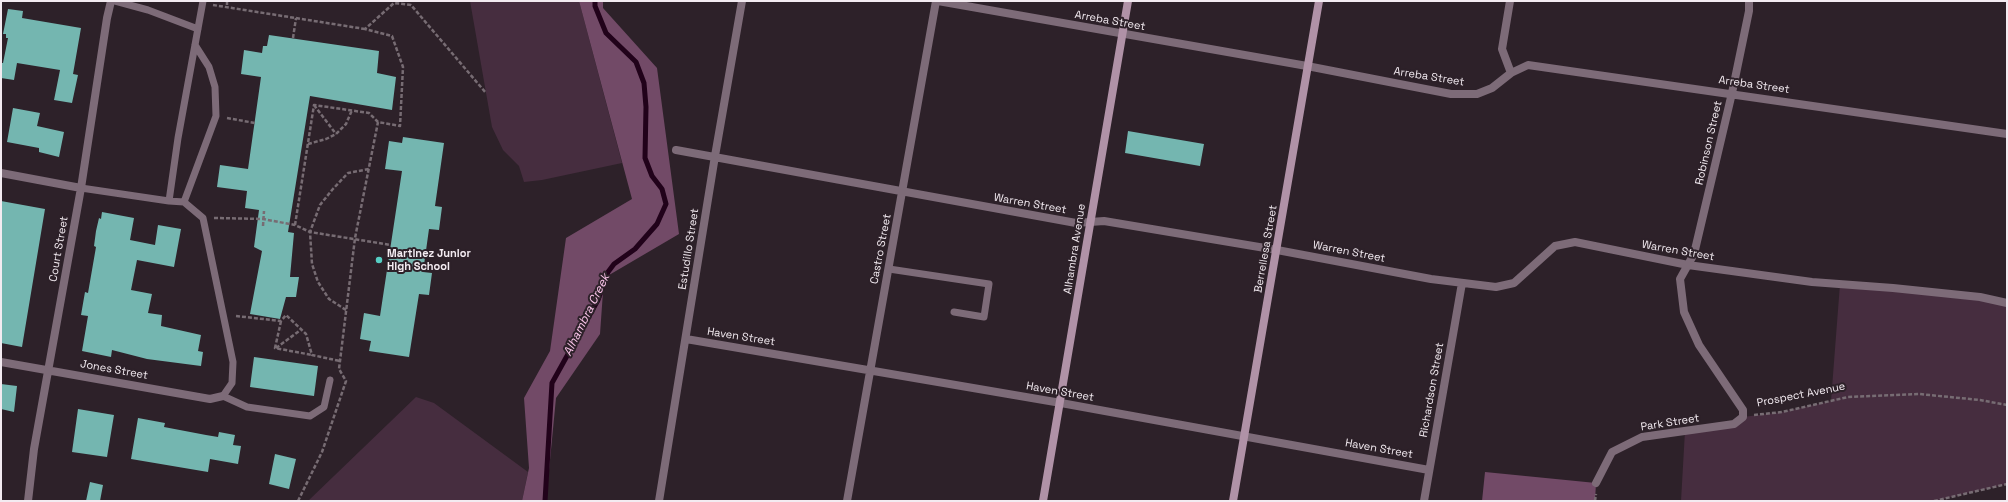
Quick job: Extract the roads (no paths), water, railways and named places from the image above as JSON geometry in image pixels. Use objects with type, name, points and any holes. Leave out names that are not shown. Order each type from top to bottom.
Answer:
[{"type":"main road","name":"Alhambra Avenue","points":[[1043,501],[1061,403],[1128,1]]},
{"type":"main road","name":"Berrellesa Street","points":[[1233,501],[1319,1]]},
{"type":"street","name":"Court Street","points":[[28,501],[34,449],[81,188],[106,18],[111,1]]},
{"type":"street","name":"Estudillo Street","points":[[658,501],[742,1]]},
{"type":"street","name":"Arreba Street","points":[[937,1],[1123,35],[1307,66],[1451,94],[1477,94],[1492,88],[1511,73],[1528,65],[1732,93],[2007,134]]},
{"type":"street","name":"Castro Street","points":[[847,501],[937,1]]},
{"type":"street","points":[[1510,1],[1502,49],[1511,73]]},
{"type":"street","name":"Robinson Street","points":[[1688,265],[1694,254],[1732,93],[1749,11],[1748,1]]},
{"type":"street","name":"Warren Street","points":[[676,150],[1076,223],[1104,221],[1277,250],[1431,279],[1496,287],[1514,283],[1555,246],[1575,242],[1688,265],[1812,282],[1893,288],[1980,297],[2007,303]]},
{"type":"street","points":[[1,173],[81,188]]},
{"type":"street","name":"Prospect Avenue","points":[[1688,265],[1680,279],[1684,312],[1699,345],[1743,410],[1744,416]]},
{"type":"street","name":"Richardson Street","points":[[1424,501],[1462,283]]},
{"type":"street","name":"Haven Street","points":[[686,339],[1061,403],[1429,470]]},
{"type":"street","name":"Jones Street","points":[[1,362],[210,399],[223,396]]},
{"type":"street","name":"Park Street","points":[[1596,483],[1612,452],[1642,437],[1734,424],[1744,416]]},
{"type":"lane","points":[[115,1],[148,10],[198,29]]},
{"type":"lane","points":[[170,202],[178,138],[203,1]]},
{"type":"lane","points":[[184,202],[216,116],[215,87],[209,67],[195,46]]},
{"type":"lane","points":[[81,188],[170,202],[184,202],[203,218],[233,362],[232,383],[223,396],[247,406],[310,416],[324,406],[330,380]]},
{"type":"lane","points":[[889,269],[989,284],[984,317],[954,312]]},
{"type":"waterway","name":"Alhambra Creek","points":[[545,501],[552,383],[598,300],[608,272],[614,264],[635,249],[657,224],[666,204],[662,189],[652,176],[645,158],[646,107],[644,83],[636,62],[606,33],[595,6],[595,1]]},
{"type":"place","name":"Martinez Junior High School","points":[[379,260]]}]
